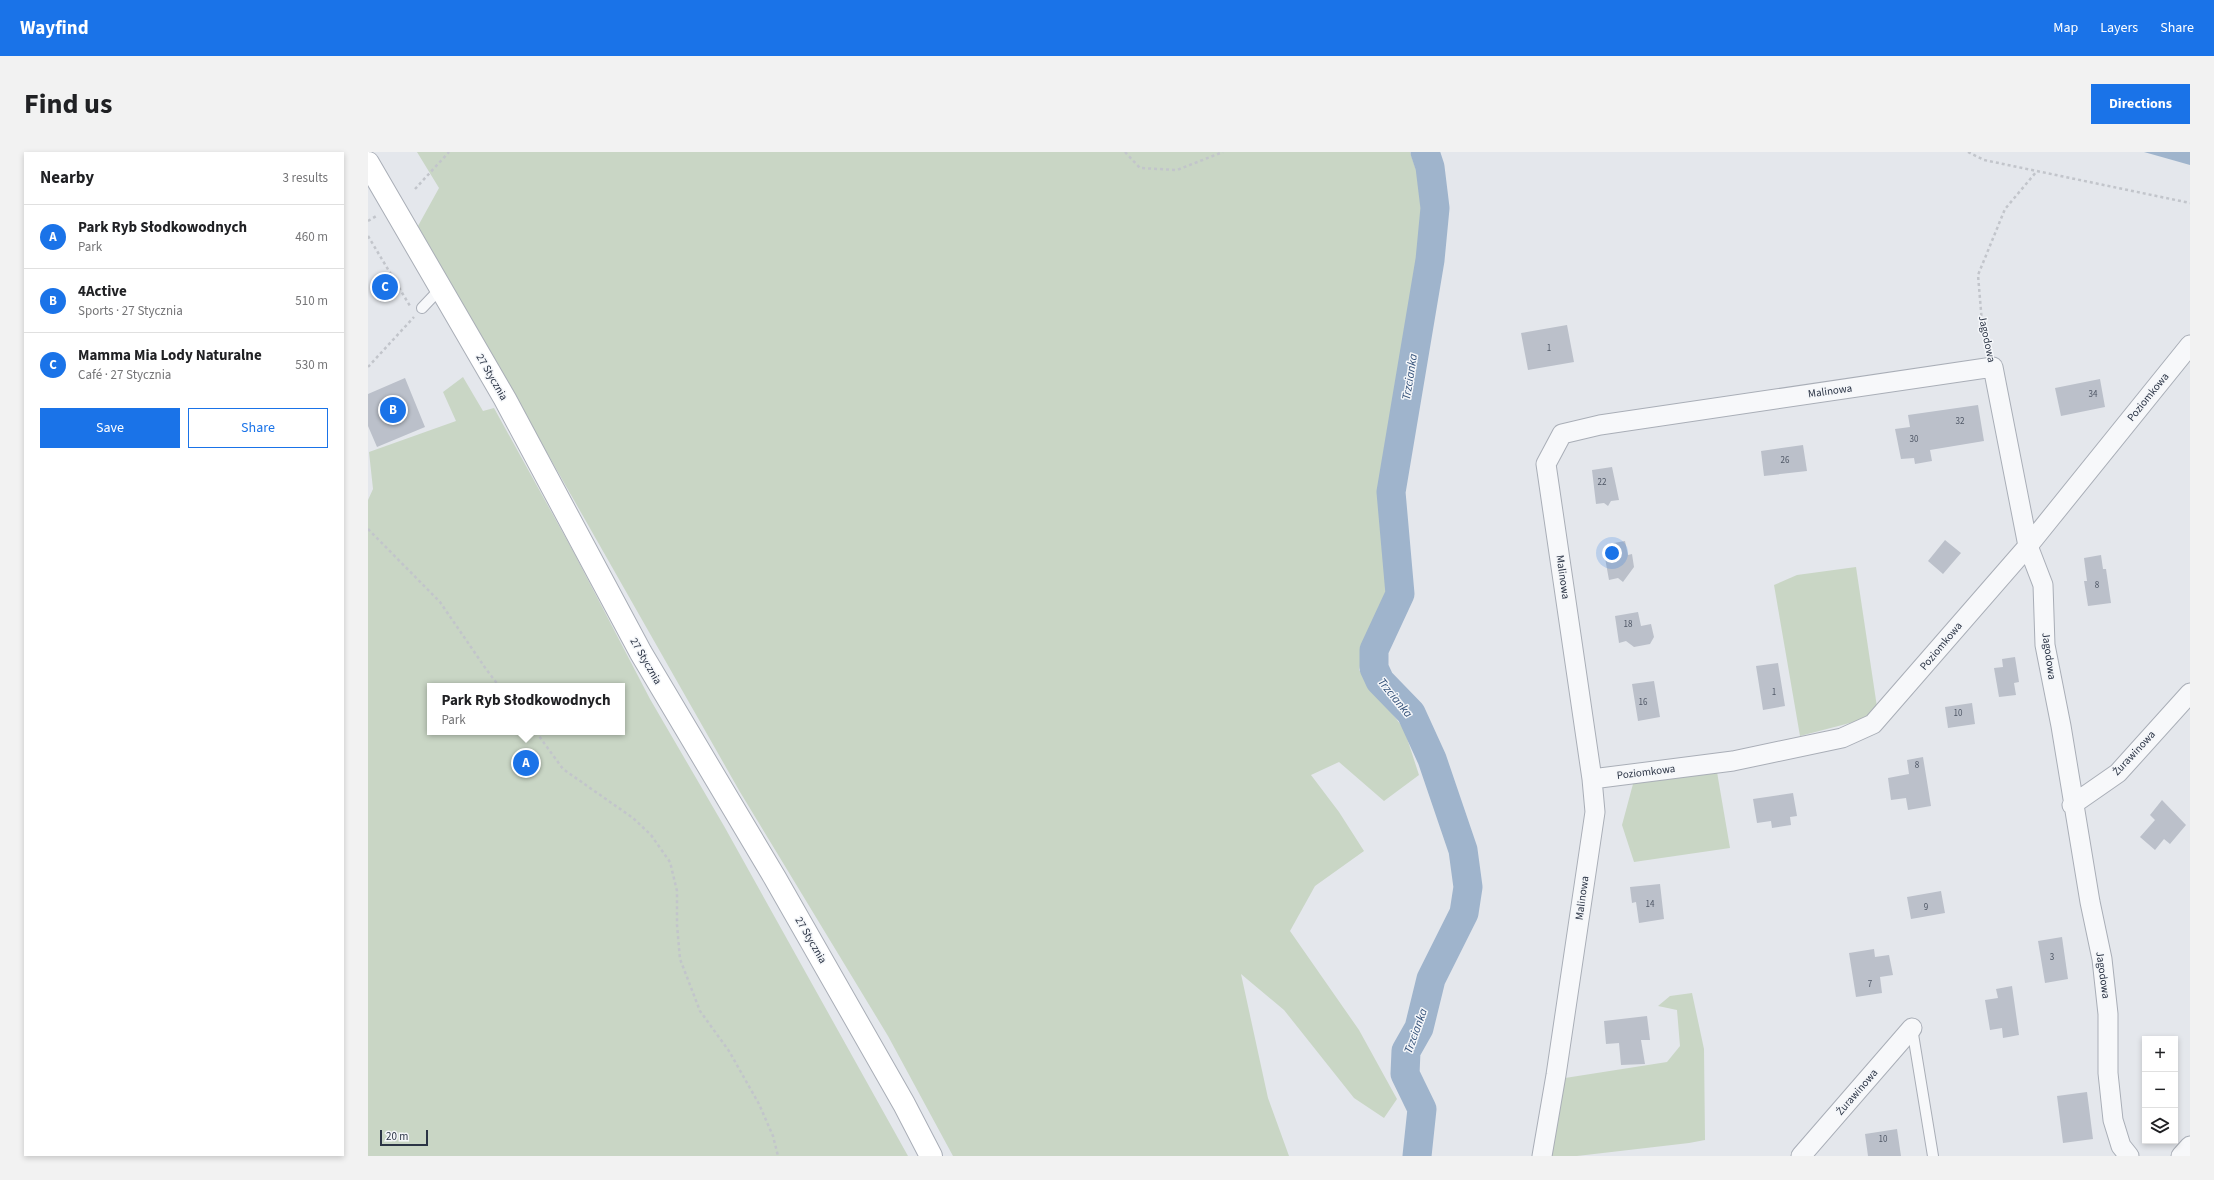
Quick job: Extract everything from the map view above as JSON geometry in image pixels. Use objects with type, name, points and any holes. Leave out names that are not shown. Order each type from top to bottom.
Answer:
[{"type":"main road","name":"27 Stycznia","points":[[368,163],[505,399],[641,653],[775,878],[904,1104],[931,1156]]},
{"type":"street","name":"Poziomkowa","points":[[1592,778],[1733,761],[1842,738],[1873,724],[2028,546],[2190,345]]},
{"type":"street","name":"Jagodowa","points":[[1993,367],[2028,546],[2043,584],[2045,645],[2061,726],[2072,805],[2102,959],[2108,1014],[2108,1073],[2113,1120],[2121,1146],[2129,1156]]},
{"type":"street","name":"Malinowa","points":[[1542,1156],[1557,1067],[1595,812],[1592,778],[1546,464],[1562,434],[1600,425],[1993,367]]},
{"type":"street","name":"Żurawinowa","points":[[2072,805],[2118,773],[2190,693]]},
{"type":"street","name":"Żurawinowa","points":[[1801,1156],[1912,1028]]},
{"type":"street","points":[[2181,1156],[2190,1146]]},
{"type":"lane","points":[[422,308],[441,288]]},
{"type":"lane","points":[[1912,1028],[1933,1156]]},
{"type":"path","points":[[415,189],[449,152]]},
{"type":"path","points":[[1125,152],[1140,168],[1177,170],[1223,152]]},
{"type":"path","points":[[1968,152],[1984,160],[2190,203]]},
{"type":"path","name":"Jagodowa","points":[[1993,367],[1982,323],[1978,275],[2005,209],[2037,171]]},
{"type":"path","points":[[368,236],[411,309]]},
{"type":"path","points":[[368,367],[422,308]]},
{"type":"path","points":[[415,316],[417,320]]},
{"type":"path","points":[[368,529],[440,602],[486,669],[498,683]]},
{"type":"path","points":[[538,735],[563,769],[632,818],[652,835],[670,862],[677,891],[677,925],[683,965],[700,1011],[729,1050],[759,1104],[773,1136],[778,1156]]},
{"type":"green space","points":[[417,152],[1410,152],[1423,191],[1413,302],[1380,501],[1392,594],[1365,645],[1359,670],[1404,729],[1419,775],[1384,801],[1339,762],[1311,775],[1339,812],[1364,851],[1315,886],[1290,931],[1359,1030],[1397,1099],[1384,1118],[1354,1098],[1284,1010],[1241,974],[1268,1098],[1289,1156],[953,1156],[888,1036],[740,792],[418,226],[439,188]]},
{"type":"green space","points":[[463,377],[483,411],[494,408],[573,551],[650,699],[724,826],[908,1156],[368,1156],[368,500],[373,489],[369,452],[456,421],[443,392]]},
{"type":"green space","points":[[1856,567],[1877,707],[1869,718],[1800,736],[1774,585],[1797,575]]},
{"type":"green space","points":[[1717,772],[1730,848],[1634,862],[1622,825],[1633,784]]},
{"type":"green space","points":[[1692,993],[1704,1049],[1705,1140],[1577,1156],[1551,1156],[1565,1078],[1667,1062],[1680,1046],[1677,1010],[1658,1006],[1670,996]]},
{"type":"water","points":[[2144,152],[2190,152],[2190,165]]},
{"type":"building","points":[[1567,325],[1574,362],[1528,370],[1521,333]]},
{"type":"building","points":[[405,378],[425,427],[377,447],[368,426],[368,394]]},
{"type":"building","points":[[2100,379],[2105,407],[2061,416],[2055,388]]},
{"type":"building","points":[[1978,405],[1984,441],[1930,450],[1932,461],[1915,464],[1914,458],[1901,459],[1895,429],[1910,427],[1908,415]]},
{"type":"building","points":[[1803,445],[1807,471],[1764,476],[1761,451]]},
{"type":"building","points":[[1612,467],[1619,500],[1611,501],[1608,506],[1604,503],[1596,504],[1592,470]]},
{"type":"building","points":[[1945,540],[1961,553],[1943,574],[1928,561]]},
{"type":"building","points":[[1625,541],[1628,555],[1632,554],[1634,567],[1623,582],[1618,578],[1609,580],[1605,558],[1610,558],[1608,544]]},
{"type":"building","points":[[2101,555],[2103,569],[2106,569],[2111,603],[2088,606],[2084,581],[2087,581],[2084,558]]},
{"type":"building","points":[[1638,612],[1641,626],[1651,624],[1654,637],[1650,644],[1634,647],[1626,641],[1619,643],[1615,616]]},
{"type":"building","points":[[2015,657],[2019,682],[2014,683],[2016,695],[1999,697],[1994,668],[2003,667],[2002,659]]},
{"type":"building","points":[[1778,663],[1785,706],[1763,710],[1756,666]]},
{"type":"building","points":[[1654,681],[1660,717],[1638,721],[1632,684]]},
{"type":"building","points":[[1972,703],[1975,724],[1948,728],[1945,707]]},
{"type":"building","points":[[1923,757],[1931,806],[1908,810],[1906,798],[1891,800],[1888,778],[1909,774],[1907,760]]},
{"type":"building","points":[[1793,793],[1797,816],[1790,817],[1791,825],[1772,828],[1771,821],[1757,823],[1753,799]]},
{"type":"building","points":[[2162,800],[2186,825],[2170,844],[2164,839],[2155,850],[2140,837],[2155,820],[2150,815]]},
{"type":"building","points":[[1660,884],[1664,919],[1639,923],[1636,902],[1632,903],[1630,887]]},
{"type":"building","points":[[1941,891],[1945,913],[1911,919],[1907,897]]},
{"type":"building","points":[[2062,937],[2068,979],[2045,983],[2038,941]]},
{"type":"building","points":[[1874,949],[1875,957],[1889,955],[1893,975],[1880,977],[1882,993],[1856,997],[1849,953]]},
{"type":"building","points":[[2012,986],[2019,1035],[2003,1038],[2002,1028],[1990,1030],[1985,1000],[1998,998],[1996,989]]},
{"type":"building","points":[[1647,1016],[1650,1040],[1641,1040],[1645,1064],[1621,1065],[1619,1043],[1606,1044],[1604,1021]]},
{"type":"building","points":[[2087,1092],[2093,1139],[2063,1143],[2057,1096]]},
{"type":"building","points":[[1897,1129],[1901,1156],[1868,1156],[1865,1134]]},
{"type":"waterway","name":"Trzcianka","points":[[1417,1156],[1422,1109],[1405,1074],[1406,1051],[1419,1028],[1431,979],[1464,913],[1468,887],[1463,850],[1432,759],[1411,713],[1380,681],[1374,668],[1374,650],[1400,594],[1391,492],[1430,260],[1435,208],[1430,167],[1425,152]]},
{"type":"place","name":"Mamma Mia Lody Naturalne","points":[[385,287]]},
{"type":"place","name":"4Active","points":[[393,410]]},
{"type":"place","name":"Park Ryb Słodkowodnych","points":[[526,763]]}]
